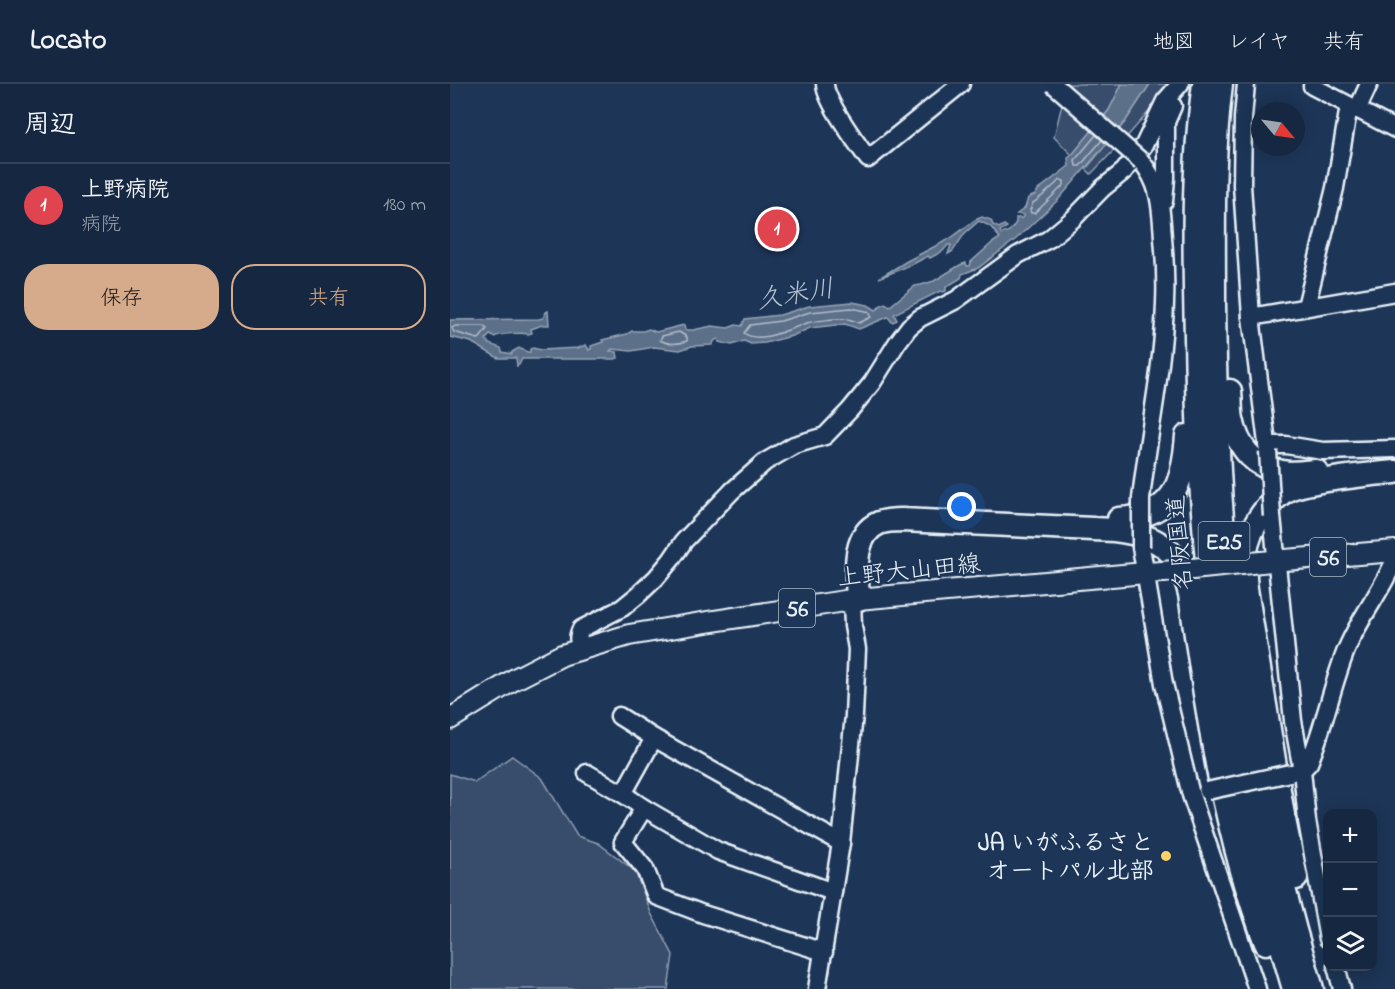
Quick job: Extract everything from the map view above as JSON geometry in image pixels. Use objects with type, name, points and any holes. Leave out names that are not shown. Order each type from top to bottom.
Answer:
[{"type":"highway","name":"名阪国道","points":[[1221,84],[1216,147],[1214,233],[1215,400],[1224,545],[1245,706],[1261,791],[1277,861],[1312,989]]},
{"type":"highway","name":"名阪国道","points":[[1203,94],[1197,163],[1195,293],[1198,422],[1204,522],[1215,627],[1227,710],[1244,795],[1294,989]]},
{"type":"highway","points":[[1216,147],[1232,418],[1243,449],[1260,465],[1289,473],[1395,462]]},
{"type":"highway","points":[[855,600],[846,572],[847,542],[860,519],[873,511],[912,509],[1113,520],[1148,515],[1158,510],[1167,501],[1182,477],[1185,463],[1188,428],[1191,196],[1197,163]]},
{"type":"highway","points":[[1322,989],[1283,815],[1246,589],[1245,558],[1250,534],[1258,519],[1277,497],[1290,488],[1354,476],[1395,472]]},
{"type":"highway","points":[[855,600],[860,545],[868,530],[880,522],[889,520],[1114,530],[1131,532],[1162,544],[1186,577],[1213,744],[1227,810],[1242,871],[1263,936],[1284,989]]},
{"type":"main road","name":"上野大山田線","points":[[450,719],[515,679],[562,655],[629,635],[855,600],[1395,551]]},
{"type":"street","points":[[825,84],[831,103],[868,159],[961,84]]},
{"type":"street","points":[[1053,84],[1141,161],[1159,193],[1166,303],[1141,499],[1141,547],[1154,572],[1164,684],[1199,793],[1252,984]]},
{"type":"street","points":[[1162,220],[1166,178],[1166,122],[1183,84]]},
{"type":"street","points":[[581,650],[578,635],[581,629],[622,608],[638,595],[656,578],[684,541],[732,491],[765,462],[794,445],[825,436],[872,383],[909,327],[920,318],[956,300],[1018,255],[1049,238],[1073,219],[1103,188],[1124,171],[1144,145],[1165,101],[1183,84]]},
{"type":"street","points":[[1246,84],[1242,185],[1251,318],[1267,448],[1272,516],[1269,562],[1292,709],[1296,772],[1324,917]]},
{"type":"street","points":[[1306,307],[1353,108],[1369,84]]},
{"type":"street","points":[[1312,86],[1395,129]]},
{"type":"street","points":[[1251,318],[1395,292]]},
{"type":"street","points":[[1267,448],[1286,445],[1323,451],[1395,449]]},
{"type":"street","points":[[1199,793],[1296,772],[1309,763],[1355,629],[1388,577],[1395,559]]},
{"type":"street","points":[[817,989],[841,843],[854,715],[857,650],[853,626],[855,600]]},
{"type":"street","points":[[619,716],[841,843]]},
{"type":"street","points":[[623,794],[654,738]]},
{"type":"street","points":[[586,773],[718,851],[833,892]]},
{"type":"street","points":[[644,808],[623,842],[645,869],[656,896],[703,914],[824,952]]},
{"type":"street","points":[[1337,971],[1342,989]]},
{"type":"shaded area","points":[[1067,84],[1122,84],[1109,110],[1072,155],[1054,137]]},
{"type":"shaded area","points":[[1150,84],[1173,84],[1091,174],[1086,169],[1125,122]]},
{"type":"shaded area","points":[[512,756],[542,778],[577,836],[598,843],[635,871],[651,913],[673,955],[668,989],[450,989],[450,774],[475,782]]},
{"type":"water","points":[[1122,84],[1150,84],[1125,122],[1058,200],[1015,240],[978,268],[962,274],[961,278],[946,287],[946,291],[940,291],[894,314],[897,320],[892,322],[888,317],[859,329],[845,324],[810,328],[792,336],[765,343],[751,344],[744,341],[732,345],[719,342],[718,339],[712,345],[692,346],[680,350],[654,347],[631,351],[612,349],[610,351],[617,352],[618,358],[615,359],[522,359],[517,366],[516,358],[498,358],[471,342],[450,337],[450,320],[539,319],[543,318],[548,311],[549,325],[531,329],[532,333],[494,337],[490,335],[486,339],[489,344],[501,348],[502,352],[512,354],[519,348],[530,352],[533,348],[541,350],[578,348],[586,345],[589,350],[591,346],[603,342],[602,340],[632,331],[649,329],[656,332],[684,325],[685,330],[712,326],[728,328],[736,325],[742,326],[745,319],[780,315],[809,306],[852,302],[868,305],[876,310],[885,303],[890,306],[915,286],[934,281],[960,265],[966,263],[970,266],[971,262],[1000,238],[990,226],[979,221],[965,233],[953,251],[948,254],[951,245],[930,258],[928,256],[879,278],[951,238],[982,217],[991,220],[993,225],[999,228],[1004,225],[1007,227],[1000,231],[1001,234],[1014,227],[1016,218],[1022,218],[1024,215],[1017,214],[1025,208],[1028,198],[1035,195],[1038,190],[1069,166],[1068,158],[1109,110]]},
{"type":"place","name":"上野病院","points":[[777,229]]},
{"type":"place","name":"JA いがふるさと オートパル北部","points":[[1166,856]]},
{"type":"water label","name":"久米川","points":[[795,293]]}]
